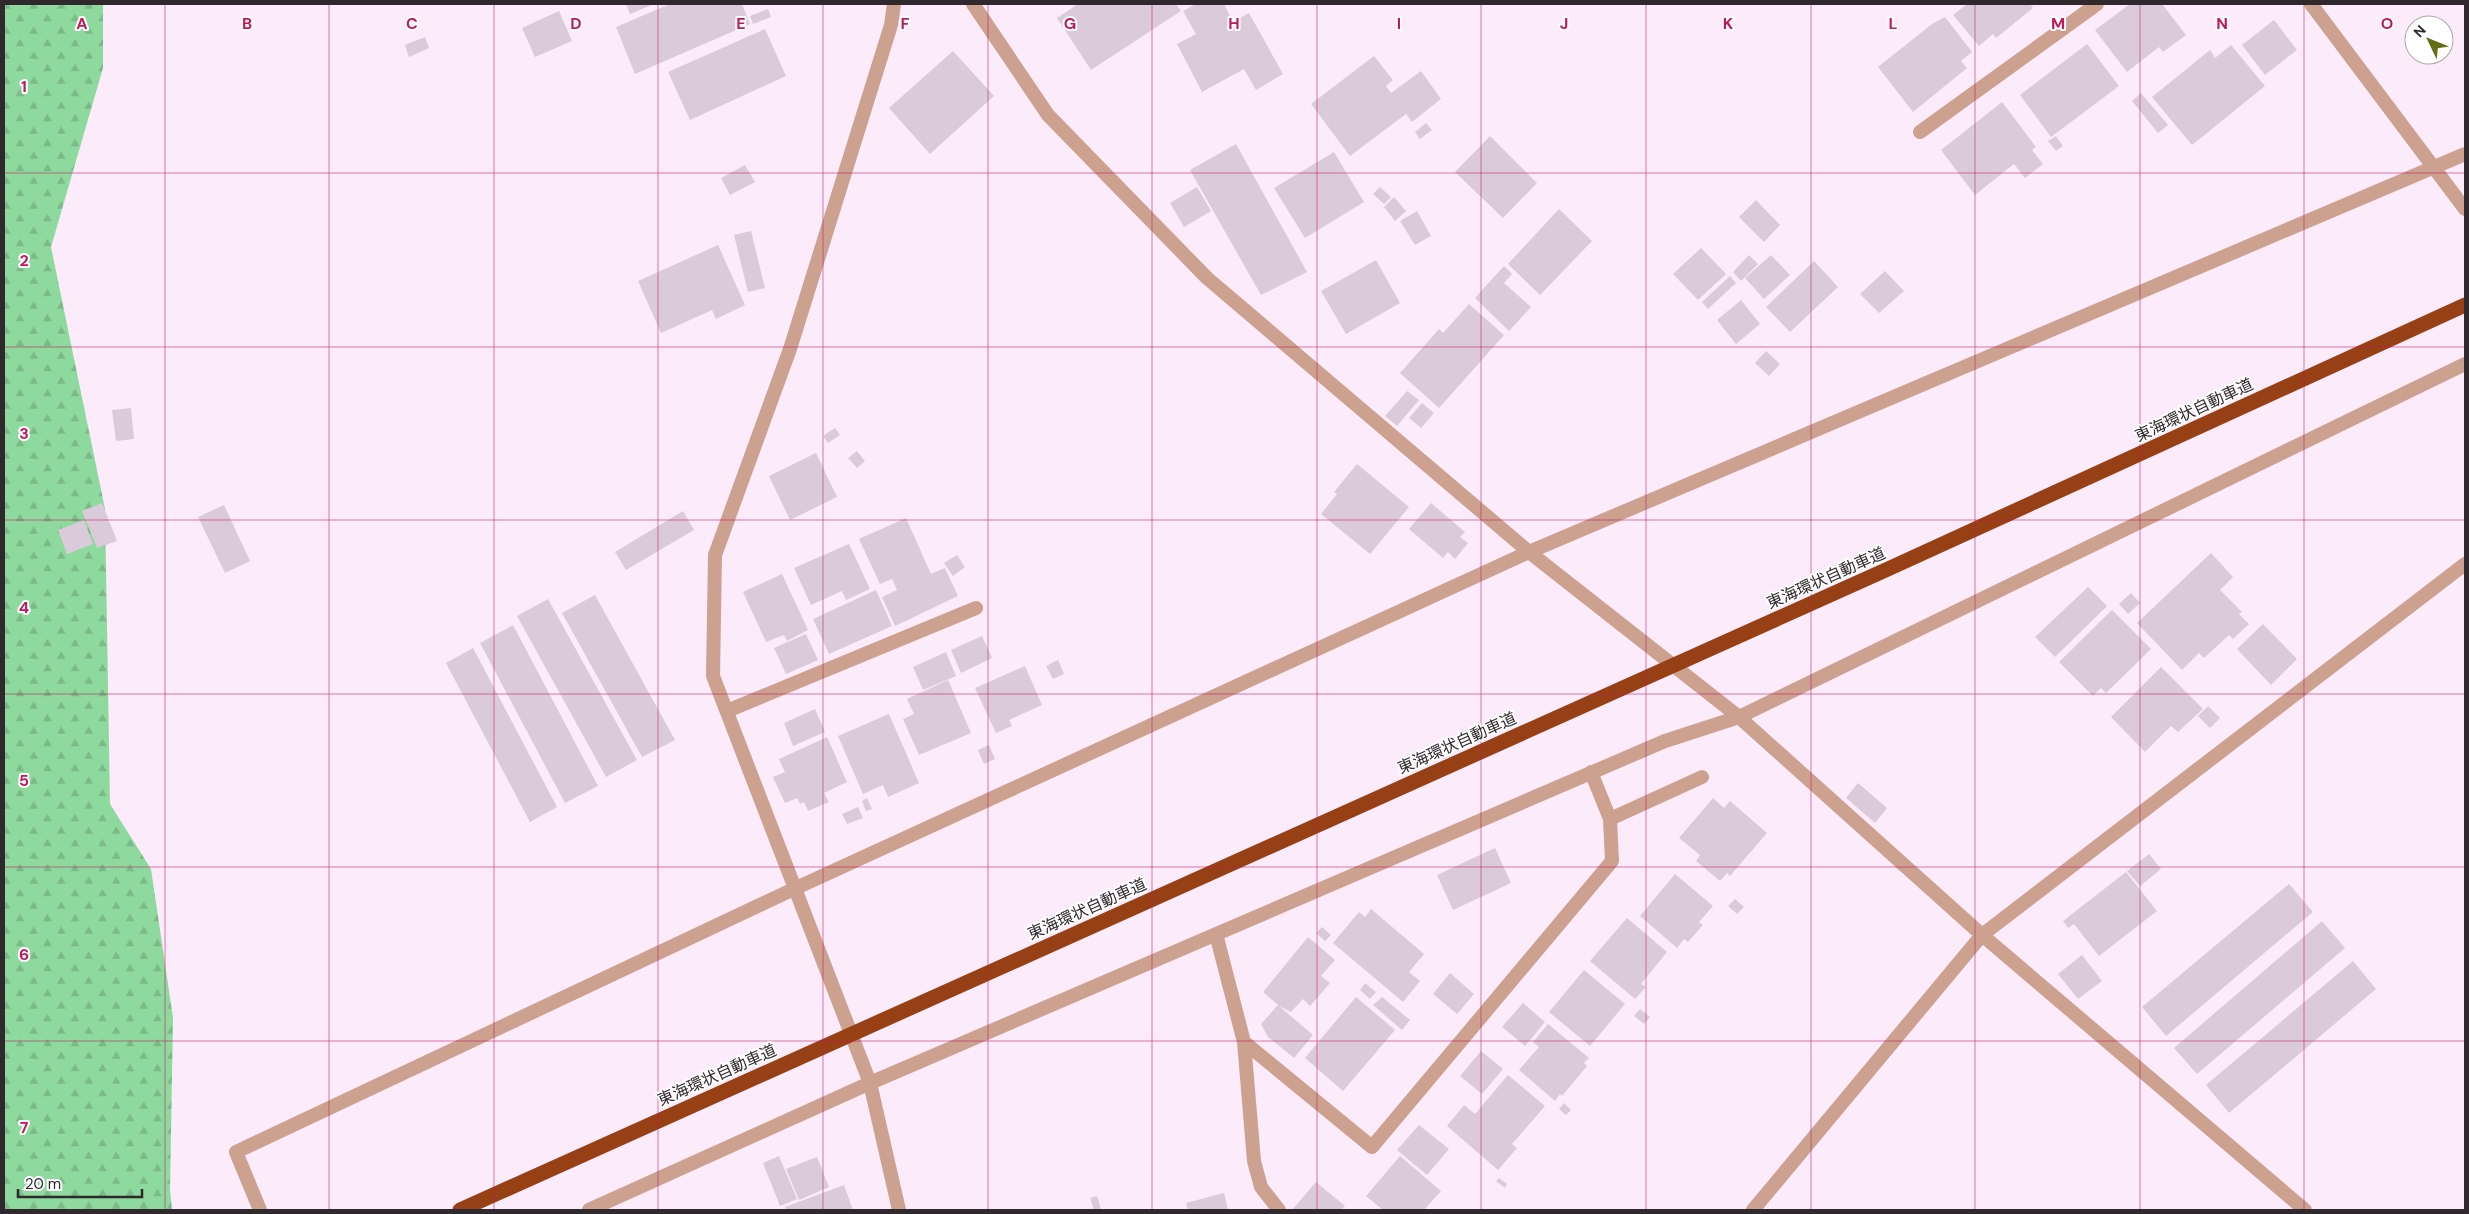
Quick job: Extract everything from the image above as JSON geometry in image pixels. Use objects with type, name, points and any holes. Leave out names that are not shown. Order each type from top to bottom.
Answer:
[{"type":"highway","name":"東海環状自動車道","points":[[460,1210],[1888,569],[2465,305]]},
{"type":"street","points":[[894,4],[891,25],[790,349],[715,554],[713,676],[870,1083],[898,1210]]},
{"type":"street","points":[[973,4],[1048,115],[1207,278],[1530,552],[1738,716],[1982,935],[2305,1210]]},
{"type":"street","points":[[1920,132],[2097,4]]},
{"type":"street","points":[[2311,4],[2465,209]]},
{"type":"street","points":[[260,1210],[236,1152],[796,888],[1530,552],[2465,154]]},
{"type":"street","points":[[589,1210],[870,1083],[1592,772],[1665,741],[1738,716],[2465,364]]},
{"type":"street","points":[[1753,1210],[1982,935],[2465,564]]},
{"type":"street","points":[[727,711],[976,608]]},
{"type":"street","points":[[1244,1042],[1372,1147],[1612,861],[1610,819],[1592,772]]},
{"type":"street","points":[[1610,819],[1702,776]]},
{"type":"street","points":[[1216,934],[1244,1042],[1254,1161],[1261,1187],[1279,1210]]},
{"type":"green space","points":[[4,4],[103,4],[103,68],[51,247],[105,509],[110,804],[151,869],[173,1018],[170,1190],[172,1210],[4,1210]]},
{"type":"building","points":[[626,4],[654,4],[630,14]]},
{"type":"building","points":[[670,4],[742,4],[750,24],[635,74],[616,27]]},
{"type":"building","points":[[1078,4],[1176,4],[1181,11],[1091,70],[1057,18]]},
{"type":"building","points":[[1196,4],[1224,4],[1233,22],[1249,13],[1283,74],[1256,90],[1244,69],[1202,92],[1177,44],[1196,34],[1183,11]]},
{"type":"building","points":[[1967,4],[2030,4],[2033,8],[1996,38],[1993,34],[1979,46],[1953,15]]},
{"type":"building","points":[[2130,4],[2162,4],[2186,35],[2163,52],[2159,47],[2127,72],[2095,30]]},
{"type":"building","points":[[768,9],[771,17],[753,24],[750,16]]},
{"type":"building","points":[[559,11],[572,41],[535,57],[522,28]]},
{"type":"building","points":[[1945,17],[1972,52],[1961,61],[1967,68],[1913,112],[1878,67],[1932,24]]},
{"type":"building","points":[[2274,20],[2297,50],[2265,75],[2242,45]]},
{"type":"building","points":[[765,29],[786,76],[690,120],[668,72]]},
{"type":"building","points":[[425,37],[429,48],[409,57],[405,45]]},
{"type":"building","points":[[2087,44],[2119,86],[2051,137],[2020,95]]},
{"type":"building","points":[[2231,45],[2265,86],[2192,145],[2152,97],[2210,50],[2215,58]]},
{"type":"building","points":[[953,51],[994,96],[930,154],[889,108]]},
{"type":"building","points":[[1374,56],[1393,80],[1386,86],[1391,93],[1421,71],[1441,99],[1412,122],[1406,114],[1350,156],[1311,104]]},
{"type":"building","points":[[2141,93],[2168,125],[2158,133],[2132,101]]},
{"type":"building","points":[[2002,102],[2036,147],[2032,150],[2043,164],[2025,178],[2014,164],[1975,195],[1941,150]]},
{"type":"building","points":[[1426,123],[1432,130],[1420,139],[1415,132]]},
{"type":"building","points":[[1490,136],[1537,183],[1503,218],[1455,172]]},
{"type":"building","points":[[2056,136],[2063,146],[2056,151],[2048,141]]},
{"type":"building","points":[[1236,144],[1307,272],[1261,295],[1190,170]]},
{"type":"building","points":[[1334,152],[1364,202],[1305,238],[1274,188]]},
{"type":"building","points":[[745,165],[755,182],[730,195],[721,178]]},
{"type":"building","points":[[1197,187],[1211,211],[1184,227],[1170,203]]},
{"type":"building","points":[[1380,187],[1391,197],[1384,204],[1373,194]]},
{"type":"building","points":[[1394,197],[1406,211],[1395,221],[1384,207]]},
{"type":"building","points":[[1756,200],[1780,225],[1764,242],[1739,217]]},
{"type":"building","points":[[1559,209],[1592,241],[1540,295],[1508,264]]},
{"type":"building","points":[[1417,211],[1431,236],[1415,245],[1400,221]]},
{"type":"building","points":[[751,231],[765,288],[748,292],[734,235]]},
{"type":"building","points":[[718,245],[745,305],[716,319],[712,310],[661,333],[638,281]]},
{"type":"building","points":[[1701,248],[1726,274],[1698,300],[1673,274]]},
{"type":"building","points":[[1749,255],[1758,264],[1741,281],[1733,272]]},
{"type":"building","points":[[1771,255],[1790,275],[1764,299],[1745,278]]},
{"type":"building","points":[[1376,260],[1400,303],[1346,334],[1321,291]]},
{"type":"building","points":[[1814,261],[1838,287],[1790,332],[1766,307]]},
{"type":"building","points":[[1504,266],[1512,274],[1504,283],[1531,307],[1509,331],[1475,298]]},
{"type":"building","points":[[1885,271],[1904,291],[1879,313],[1860,294]]},
{"type":"building","points":[[1730,276],[1736,283],[1708,309],[1702,302]]},
{"type":"building","points":[[1741,300],[1760,324],[1736,344],[1717,320]]},
{"type":"building","points":[[1469,304],[1504,335],[1439,408],[1400,373],[1439,329],[1443,333]]},
{"type":"building","points":[[1766,351],[1780,364],[1769,376],[1755,363]]},
{"type":"building","points":[[1407,391],[1419,400],[1397,426],[1385,416]]},
{"type":"building","points":[[1422,403],[1434,413],[1421,428],[1409,418]]},
{"type":"building","points":[[131,408],[134,439],[116,441],[112,410]]},
{"type":"building","points":[[835,428],[840,435],[828,443],[823,436]]},
{"type":"building","points":[[857,451],[865,461],[857,468],[848,458]]},
{"type":"building","points":[[816,453],[837,497],[790,520],[769,476]]},
{"type":"building","points":[[1357,464],[1409,507],[1370,554],[1321,514],[1337,494],[1334,492]]},
{"type":"building","points":[[102,503],[117,541],[97,548],[82,511]]},
{"type":"building","points":[[1431,503],[1465,532],[1460,537],[1468,543],[1455,559],[1448,552],[1443,558],[1409,529]]},
{"type":"building","points":[[224,505],[250,561],[225,573],[198,517]]},
{"type":"building","points":[[683,511],[694,530],[626,570],[615,552]]},
{"type":"building","points":[[906,518],[931,574],[945,568],[958,596],[895,626],[882,597],[897,590],[892,579],[880,584],[859,539]]},
{"type":"building","points":[[84,520],[93,544],[67,554],[58,530]]},
{"type":"building","points":[[849,544],[870,589],[846,600],[842,591],[811,605],[794,568]]},
{"type":"building","points":[[2211,553],[2233,577],[2220,590],[2242,612],[2239,614],[2249,624],[2233,639],[2229,635],[2204,658],[2199,653],[2182,670],[2137,623]]},
{"type":"building","points":[[957,555],[965,567],[953,576],[944,563]]},
{"type":"building","points":[[782,574],[808,630],[787,641],[784,635],[766,642],[743,592]]},
{"type":"building","points":[[2088,587],[2107,606],[2055,657],[2035,637]]},
{"type":"building","points":[[876,590],[892,626],[829,654],[813,619]]},
{"type":"building","points":[[2131,593],[2140,603],[2128,614],[2119,604]]},
{"type":"building","points":[[595,595],[675,740],[642,757],[562,613]]},
{"type":"building","points":[[548,599],[637,760],[606,777],[517,616]]},
{"type":"building","points":[[2112,610],[2151,649],[2106,693],[2101,688],[2093,696],[2059,662]]},
{"type":"building","points":[[2263,624],[2297,659],[2271,685],[2237,649]]},
{"type":"building","points":[[513,625],[598,786],[565,803],[480,643]]},
{"type":"building","points":[[806,634],[818,660],[786,674],[774,648]]},
{"type":"building","points":[[982,636],[992,658],[961,673],[951,650]]},
{"type":"building","points":[[473,648],[557,807],[530,822],[446,663]]},
{"type":"building","points":[[946,652],[956,676],[923,690],[913,667]]},
{"type":"building","points":[[1058,660],[1064,674],[1053,679],[1046,666]]},
{"type":"building","points":[[1025,666],[1042,705],[1009,720],[1012,726],[996,733],[975,688]]},
{"type":"building","points":[[2161,667],[2203,709],[2178,732],[2171,726],[2145,752],[2111,717]]},
{"type":"building","points":[[948,680],[971,733],[919,755],[903,719],[914,714],[907,699]]},
{"type":"building","points":[[2208,706],[2220,718],[2210,728],[2198,716]]},
{"type":"building","points":[[815,709],[825,732],[793,746],[784,723]]},
{"type":"building","points":[[889,714],[919,783],[888,797],[883,785],[863,794],[838,736]]},
{"type":"building","points":[[827,737],[847,782],[824,793],[829,802],[808,811],[804,802],[800,804],[797,798],[785,803],[773,777],[785,772],[779,759]]},
{"type":"building","points":[[989,745],[995,759],[984,764],[978,750]]},
{"type":"building","points":[[1858,783],[1887,808],[1875,823],[1846,798]]},
{"type":"building","points":[[867,798],[872,809],[866,811],[862,801]]},
{"type":"building","points":[[1713,798],[1724,808],[1730,801],[1767,833],[1730,876],[1727,873],[1720,881],[1696,861],[1700,855],[1679,838]]},
{"type":"building","points":[[858,807],[863,818],[847,824],[842,814]]},
{"type":"building","points":[[1495,848],[1511,883],[1453,910],[1437,875]]},
{"type":"building","points":[[2149,854],[2161,869],[2140,886],[2127,871]]},
{"type":"building","points":[[2126,872],[2157,911],[2099,956],[2074,924],[2068,928],[2063,921]]},
{"type":"building","points":[[1675,874],[1713,906],[1699,922],[1703,925],[1688,942],[1684,939],[1677,948],[1640,916]]},
{"type":"building","points":[[2289,884],[2313,912],[2166,1036],[2142,1007]]},
{"type":"building","points":[[1735,899],[1744,907],[1737,914],[1728,906]]},
{"type":"building","points":[[1371,909],[1424,954],[1409,972],[1420,981],[1403,1002],[1333,943],[1359,912],[1365,917]]},
{"type":"building","points":[[1627,918],[1667,952],[1641,984],[1646,987],[1635,999],[1590,961]]},
{"type":"building","points":[[2322,921],[2345,948],[2197,1074],[2174,1048]]},
{"type":"building","points":[[1322,927],[1331,935],[1325,941],[1316,933]]},
{"type":"building","points":[[1308,937],[1335,960],[1321,976],[1330,983],[1310,1006],[1303,999],[1291,1012],[1279,1006],[1313,1035],[1294,1058],[1268,1037],[1261,1024],[1278,1005],[1263,992]]},
{"type":"building","points":[[2082,955],[2102,981],[2078,999],[2058,974]]},
{"type":"building","points":[[2353,961],[2376,989],[2229,1113],[2206,1085]]},
{"type":"building","points":[[1584,970],[1625,1004],[1590,1046],[1549,1012]]},
{"type":"building","points":[[1450,973],[1474,994],[1457,1014],[1433,994]]},
{"type":"building","points":[[1365,983],[1376,992],[1370,999],[1360,990]]},
{"type":"building","points":[[1356,997],[1395,1030],[1343,1091],[1305,1058]]},
{"type":"building","points":[[1382,997],[1410,1020],[1402,1030],[1373,1005]]},
{"type":"building","points":[[1523,1003],[1545,1022],[1525,1046],[1502,1027]]},
{"type":"building","points":[[1640,1009],[1650,1017],[1644,1024],[1634,1016]]},
{"type":"building","points":[[1548,1024],[1589,1058],[1584,1063],[1587,1066],[1562,1096],[1560,1094],[1555,1101],[1519,1070],[1539,1047],[1533,1042]]},
{"type":"building","points":[[1481,1051],[1503,1069],[1482,1094],[1460,1076]]},
{"type":"building","points":[[1508,1075],[1545,1106],[1512,1144],[1517,1148],[1498,1170],[1447,1126],[1464,1105],[1475,1114]]},
{"type":"building","points":[[1564,1103],[1571,1110],[1566,1115],[1559,1109]]},
{"type":"building","points":[[1419,1125],[1449,1149],[1427,1175],[1397,1150]]},
{"type":"building","points":[[779,1156],[797,1199],[780,1206],[763,1163]]},
{"type":"building","points":[[1400,1156],[1441,1191],[1424,1210],[1383,1210],[1366,1196]]},
{"type":"building","points":[[817,1157],[829,1187],[799,1200],[786,1169]]},
{"type":"building","points":[[1499,1178],[1507,1184],[1505,1188],[1496,1181]]},
{"type":"building","points":[[1316,1182],[1345,1206],[1341,1210],[1292,1210]]},
{"type":"building","points":[[844,1185],[853,1210],[786,1210],[785,1207]]},
{"type":"building","points":[[1224,1193],[1228,1210],[1188,1210],[1186,1203]]},
{"type":"building","points":[[1097,1196],[1101,1209],[1094,1210],[1090,1198]]}]
